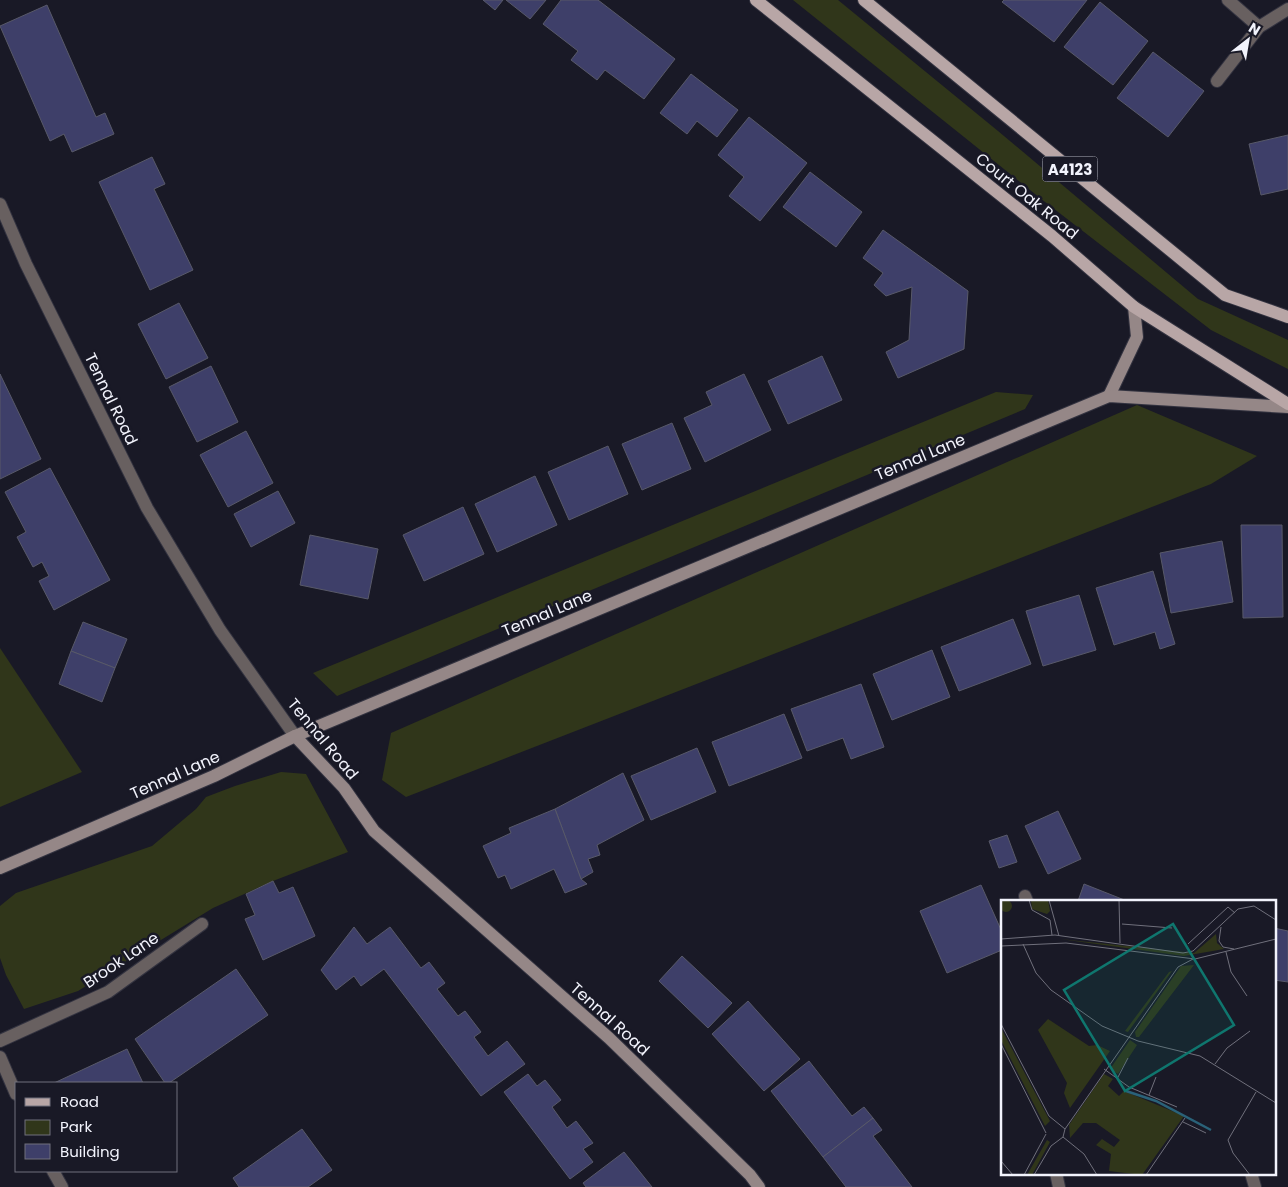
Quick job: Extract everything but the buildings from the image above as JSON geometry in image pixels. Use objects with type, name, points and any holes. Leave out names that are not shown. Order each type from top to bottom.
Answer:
[{"type":"main road","name":"Court Oak Road","points":[[756,0],[1052,236],[1134,307],[1288,405]]},
{"type":"main road","name":"A4123","points":[[864,0],[1226,296],[1288,318]]},
{"type":"street","points":[[1228,0],[1259,27]]},
{"type":"street","points":[[1217,81],[1259,27],[1288,9]]},
{"type":"street","name":"Tennal Road","points":[[0,204],[26,264],[147,508],[220,630],[295,736],[344,788],[374,831],[609,1038],[750,1175],[759,1187]]},
{"type":"street","points":[[1109,396],[1136,337],[1134,307]]},
{"type":"street","name":"Tennal Lane","points":[[0,868],[214,776],[295,736],[1109,396],[1288,405]]},
{"type":"street","name":"Brook Lane","points":[[0,1042],[108,992],[202,924]]},
{"type":"street","points":[[0,1058],[15,1092]]},
{"type":"street","points":[[54,1172],[62,1187]]},
{"type":"street","points":[[1056,1174],[1058,1187]]},
{"type":"street","points":[[1252,1174],[1255,1187]]},
{"type":"green space","points":[[793,0],[838,0],[1198,299],[1288,340],[1288,369],[1211,330],[1040,198]]},
{"type":"green space","points":[[996,392],[1033,395],[1025,409],[337,696],[313,673]]},
{"type":"green space","points":[[1137,405],[1257,456],[1211,484],[406,797],[382,780],[391,733]]},
{"type":"green space","points":[[0,648],[82,772],[0,807]]},
{"type":"green space","points":[[281,772],[306,774],[348,852],[273,881],[213,908],[78,991],[24,1009],[6,975],[0,958],[0,906],[16,893],[152,846],[196,809],[206,797]]}]
